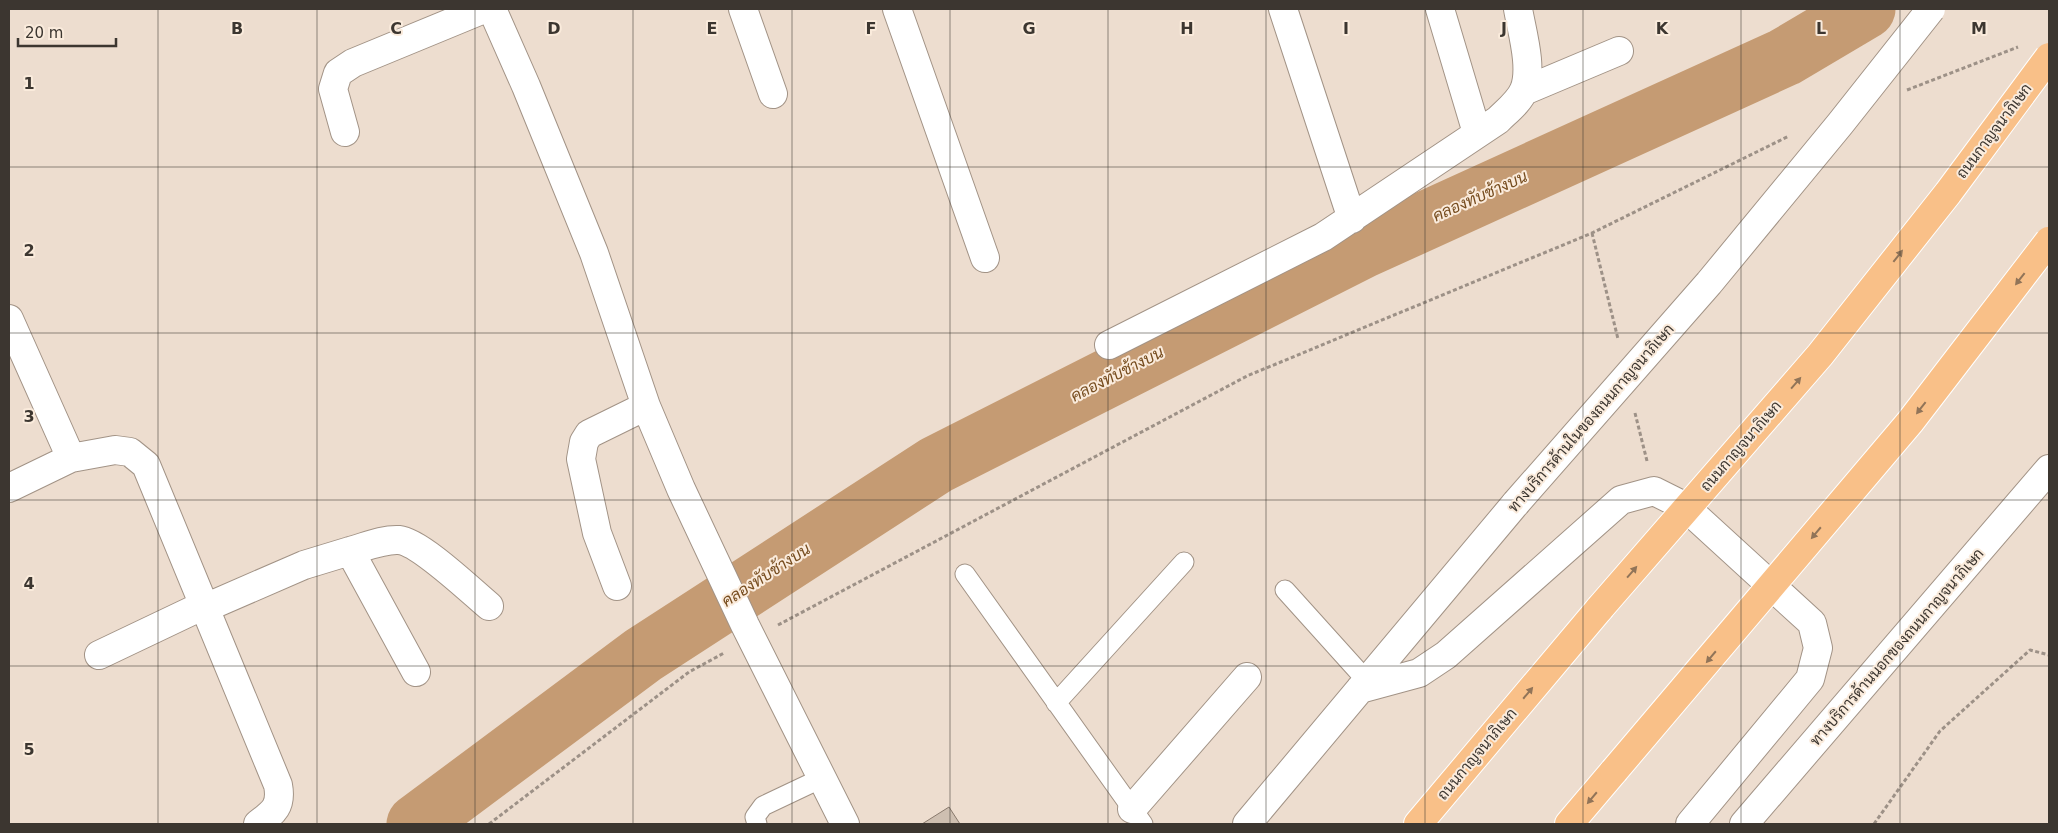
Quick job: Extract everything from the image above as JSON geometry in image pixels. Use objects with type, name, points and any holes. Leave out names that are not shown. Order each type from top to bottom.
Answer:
[{"type":"highway","name":"ถนนกาญจนาภิเษก","points":[[1418,824],[1600,608],[1820,355],[1948,193],[2049,57]]},
{"type":"highway","points":[[1570,824],[1910,422],[2049,241]]},
{"type":"street","points":[[345,132],[333,89],[338,73],[353,63],[484,9]]},
{"type":"street","points":[[492,9],[526,86],[594,253],[646,406],[680,489],[845,824]]},
{"type":"street","points":[[743,9],[773,94]]},
{"type":"street","points":[[897,9],[985,258]]},
{"type":"street","points":[[1283,9],[1352,219]]},
{"type":"street","points":[[1440,9],[1478,133]]},
{"type":"street","points":[[1109,345],[1297,251],[1352,219],[1498,120],[1524,91],[1527,73],[1518,9]]},
{"type":"street","name":"ทางบริการด้านในของถนนกาญจนาภิเษก","points":[[1246,824],[1516,503],[1709,283],[1840,124],[1931,9]]},
{"type":"street","points":[[1524,91],[1619,51]]},
{"type":"street","points":[[9,319],[71,458]]},
{"type":"street","points":[[617,586],[597,533],[581,459],[584,442],[589,434],[646,406]]},
{"type":"street","points":[[9,488],[71,458],[115,450],[130,452],[146,465],[278,785],[281,799],[272,813],[258,824]]},
{"type":"street","name":"ทางบริการด้านนอกของถนนกาญจนาภิเษก","points":[[1744,824],[2049,469]]},
{"type":"street","points":[[1363,685],[1419,673],[1446,655],[1621,500],[1654,491],[1684,506],[1812,623],[1818,648],[1810,679],[1690,824]]},
{"type":"street","points":[[100,655],[205,607],[304,565],[387,541],[400,540],[420,549],[489,606]]},
{"type":"street","points":[[350,551],[416,672]]},
{"type":"street","points":[[1137,817],[1247,677]]},
{"type":"lane","points":[[1056,703],[1184,562]]},
{"type":"lane","points":[[965,574],[1137,817]]},
{"type":"lane","points":[[1285,590],[1363,685]]},
{"type":"lane","points":[[757,824],[756,817],[764,806],[822,778]]},
{"type":"path","points":[[1905,90],[2024,44]]},
{"type":"path","points":[[489,824],[689,672],[749,632],[1248,376],[1592,233],[1795,133]]},
{"type":"path","points":[[1874,824],[1940,731],[2030,650],[2049,655]]},
{"type":"building","points":[[949,807],[960,824],[922,824]]},
{"type":"waterway","name":"คลองทับช้างบน","points":[[416,824],[643,655],[936,465],[1363,249],[1785,57],[1866,9]]}]
